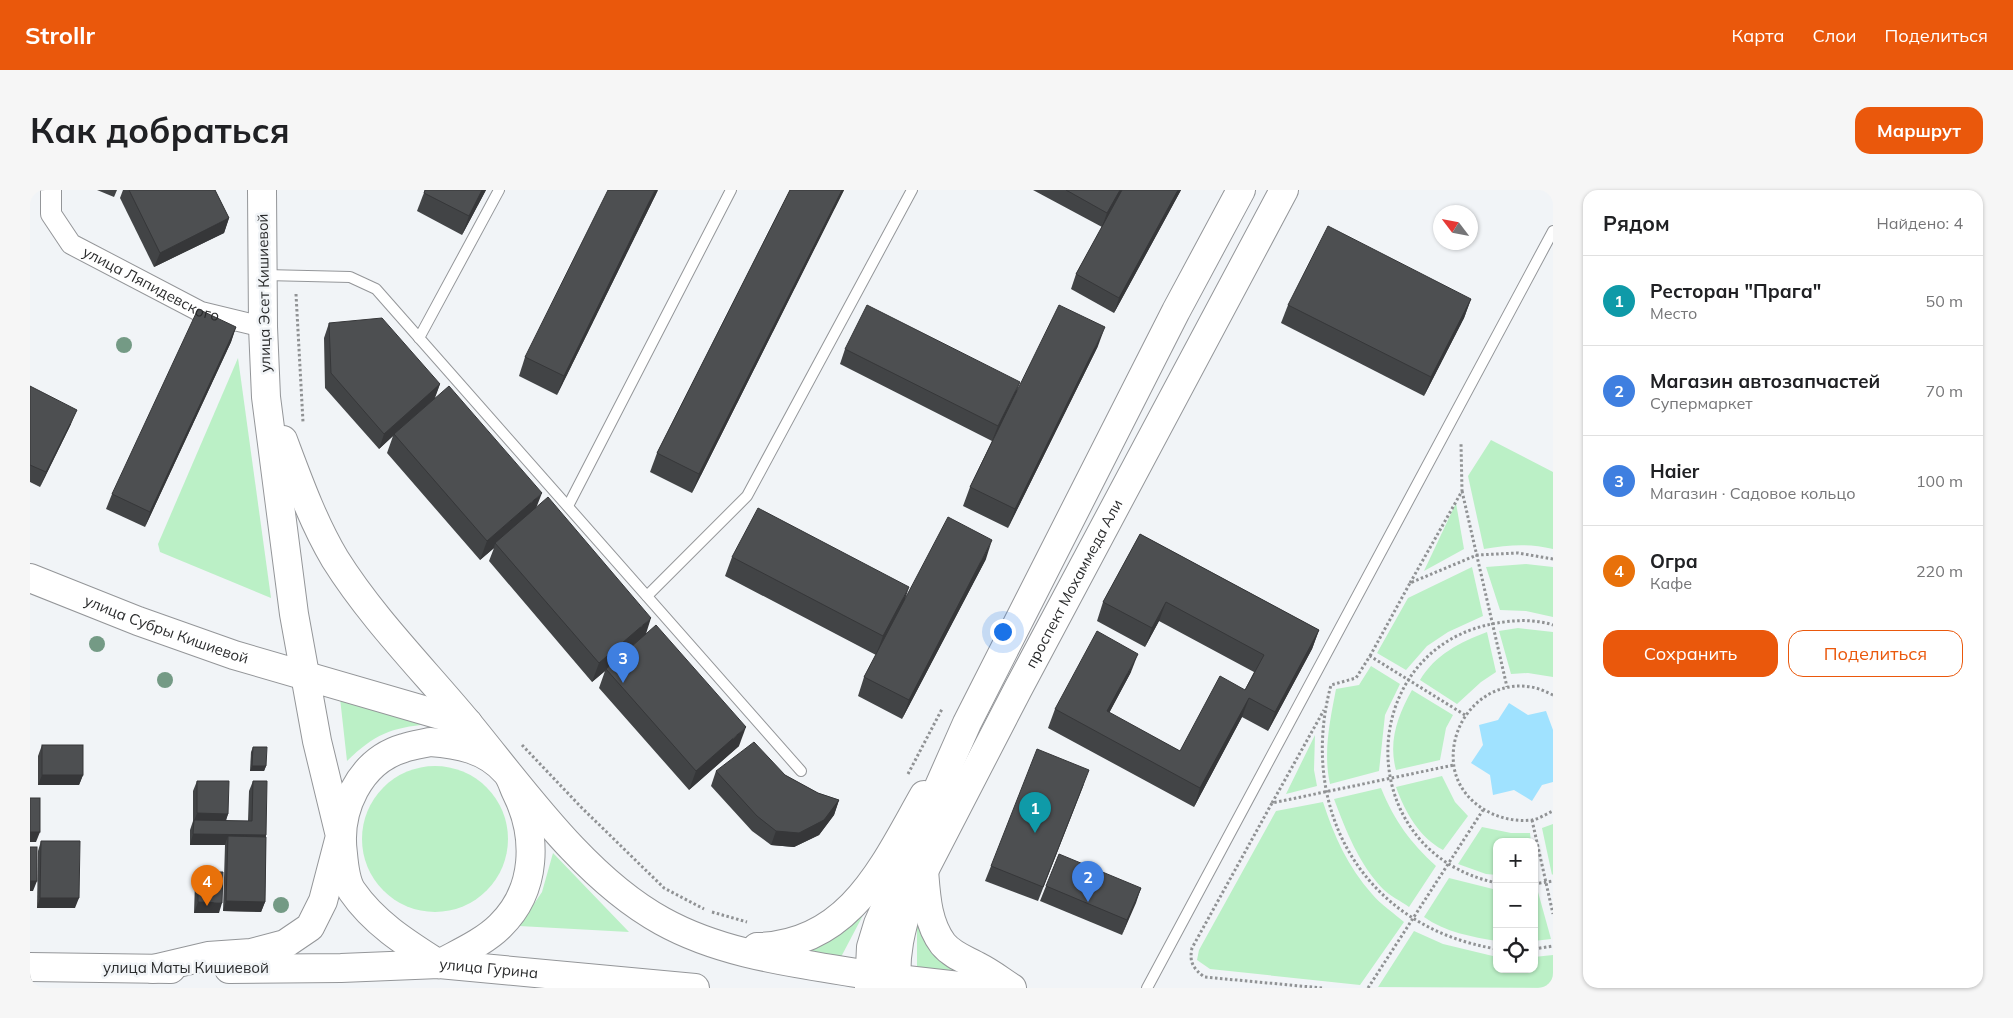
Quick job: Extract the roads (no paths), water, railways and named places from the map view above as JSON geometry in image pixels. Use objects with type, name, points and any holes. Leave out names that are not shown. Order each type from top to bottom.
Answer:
[{"type":"main road","name":"улица Эсет Кишиевой","points":[[262,190],[263,327],[266,396]]},
{"type":"main road","name":"проспект Мохаммеда Али","points":[[868,982],[871,947],[878,924],[967,723],[1176,311],[1241,190]]},
{"type":"main road","name":"проспект Мохаммеда Али","points":[[897,984],[896,956],[899,932],[911,896],[1284,190]]},
{"type":"main road","points":[[153,969],[208,956],[251,953],[284,944],[310,927],[323,901],[340,836],[345,808],[358,783],[378,762],[402,748],[430,742],[458,744],[484,755],[507,772],[525,810],[532,845],[529,877],[517,904],[500,926],[439,964],[395,936],[370,913],[350,889],[340,836],[317,741],[294,614],[266,396]]},
{"type":"main road","points":[[266,396],[301,488],[334,557],[356,591],[507,772],[580,856],[637,906],[664,922],[725,948],[868,982],[978,988]]},
{"type":"main road","name":"улица Субры Кишиевой","points":[[30,578],[138,621],[234,655],[468,723]]},
{"type":"main road","points":[[725,948],[767,947],[796,942],[835,923],[851,908],[871,882],[909,822],[967,723]]},
{"type":"main road","points":[[924,870],[928,909],[933,926],[944,945],[961,959],[979,967],[1012,988]]},
{"type":"main road","name":"улица Гурина","points":[[342,978],[439,964],[695,988]]},
{"type":"main road","name":"улица Маты Кишиевой","points":[[30,967],[153,969],[342,978]]},
{"type":"street","name":"улица Ляпидевского","points":[[51,190],[51,214],[71,244],[201,312],[263,327]]},
{"type":"lane","points":[[419,338],[499,190]]},
{"type":"lane","points":[[568,506],[731,190]]},
{"type":"lane","points":[[647,596],[747,496],[912,190]]},
{"type":"lane","points":[[1147,988],[1553,231]]},
{"type":"lane","points":[[262,275],[350,277],[376,289],[801,771]]},
{"type":"water","points":[[1509,703],[1528,715],[1546,711],[1553,730],[1553,782],[1542,785],[1532,801],[1514,790],[1493,795],[1490,775],[1471,763],[1483,745],[1479,725],[1498,720]]},
{"type":"place","name":"Haier","points":[[623,683]]},
{"type":"place","name":"Ресторан \"Прага\"","points":[[1035,833]]},
{"type":"place","name":"Магазин автозапчастей","points":[[1088,902]]},
{"type":"place","name":"Огра","points":[[207,906]]}]
